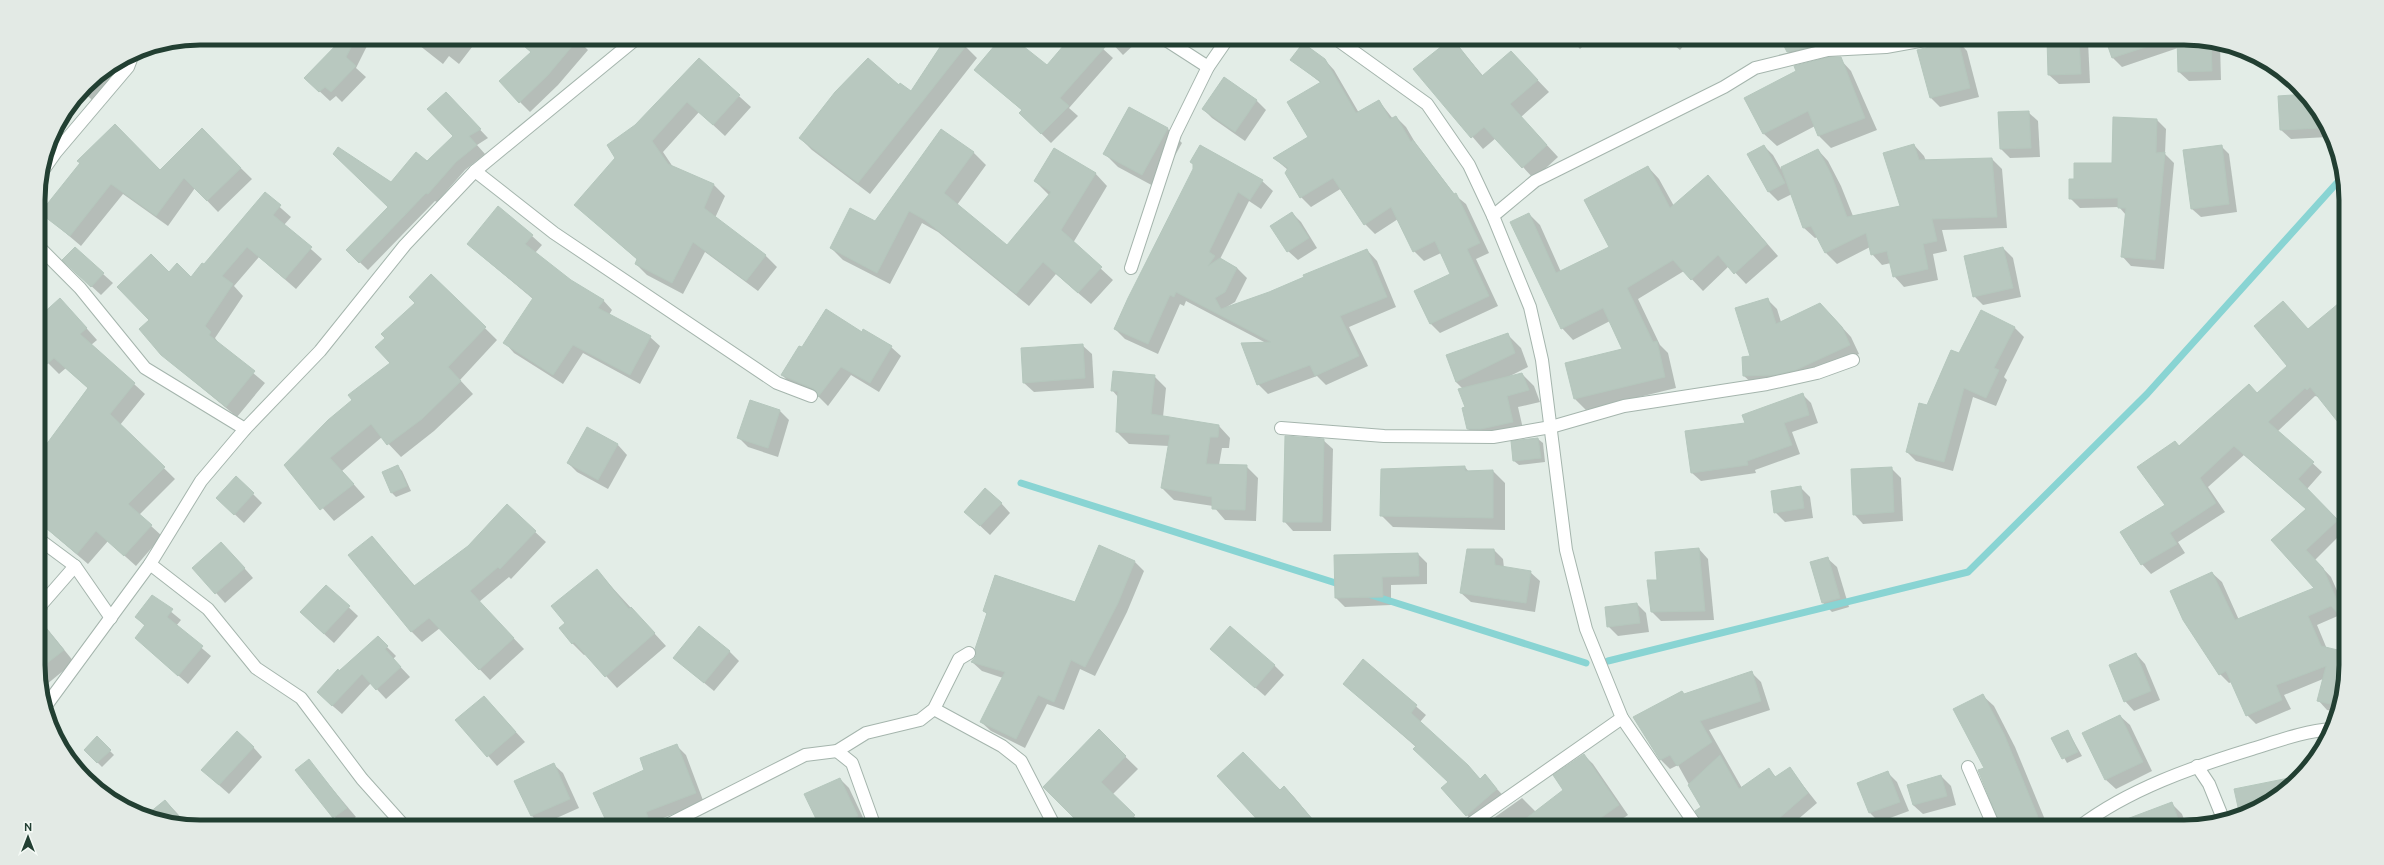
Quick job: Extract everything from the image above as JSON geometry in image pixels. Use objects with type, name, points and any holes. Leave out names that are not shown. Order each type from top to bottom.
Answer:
[{"type":"street","points":[[49,701],[150,564],[200,481],[245,429],[320,351],[405,245],[474,171],[628,45]]},
{"type":"street","points":[[1174,45],[1208,67]]},
{"type":"street","points":[[1130,268],[1175,134],[1208,67],[1223,45]]},
{"type":"street","points":[[1345,45],[1427,104],[1469,165],[1493,216],[1530,307],[1542,360],[1566,550],[1586,629],[1622,718],[1692,820]]},
{"type":"street","points":[[1493,216],[1535,181],[1724,87],[1755,68],[1828,50],[1897,45]]},
{"type":"street","points":[[50,161],[128,68],[130,61]]},
{"type":"street","points":[[474,171],[554,233],[777,383],[810,396]]},
{"type":"street","points":[[45,253],[80,288],[145,368],[245,429]]},
{"type":"street","points":[[1281,428],[1384,436],[1493,437],[1551,427],[1624,406],[1767,384],[1810,375],[1853,360]]},
{"type":"street","points":[[45,544],[75,566],[111,618]]},
{"type":"street","points":[[150,564],[208,609],[256,668],[301,698],[362,779],[399,820]]},
{"type":"street","points":[[45,600],[75,566]]},
{"type":"street","points":[[677,820],[805,755],[837,751],[866,733],[920,720],[934,709],[958,659],[969,653]]},
{"type":"street","points":[[934,709],[1002,746],[1021,761],[1050,820]]},
{"type":"street","points":[[1476,820],[1622,718]]},
{"type":"street","points":[[2088,820],[2131,796],[2197,766],[2310,731],[2325,730]]},
{"type":"street","points":[[837,751],[852,763],[872,820]]},
{"type":"street","points":[[2197,766],[2209,784],[2222,815]]},
{"type":"street","points":[[1968,767],[1991,820]]},
{"type":"building","points":[[336,45],[352,45],[346,57],[356,66],[331,92],[325,87],[319,92],[304,78]]},
{"type":"building","points":[[523,45],[573,45],[548,75],[519,103],[499,81],[531,52]]},
{"type":"building","points":[[941,45],[966,46],[858,183],[799,138],[835,92],[868,58],[899,85],[900,83],[911,91]]},
{"type":"building","points":[[995,45],[1022,45],[1047,65],[1064,45],[1107,45],[1060,98],[1069,106],[1041,134],[1019,113],[1022,110],[974,70]]},
{"type":"building","points":[[1301,45],[1306,45],[1325,59],[1356,113],[1379,100],[1390,119],[1396,116],[1411,142],[1413,140],[1454,194],[1456,193],[1480,243],[1467,249],[1489,296],[1430,324],[1414,291],[1450,274],[1435,241],[1413,252],[1391,207],[1364,225],[1333,178],[1300,198],[1285,173],[1288,168],[1273,158],[1308,137],[1287,102],[1321,82],[1290,60]]},
{"type":"building","points":[[1443,45],[1458,45],[1482,76],[1511,51],[1538,80],[1510,104],[1547,145],[1522,168],[1484,127],[1471,138],[1413,69]]},
{"type":"building","points":[[1784,45],[1821,45],[1787,52]]},
{"type":"building","points":[[1938,45],[1959,45],[1970,88],[1930,98],[1917,50]]},
{"type":"building","points":[[2047,45],[2079,45],[2081,74],[2048,75]]},
{"type":"building","points":[[2107,45],[2152,45],[2112,58]]},
{"type":"building","points":[[2177,45],[2194,45],[2211,47],[2212,71],[2178,72]]},
{"type":"building","points":[[1829,57],[1841,57],[1865,118],[1818,136],[1808,111],[1763,134],[1744,98],[1796,71],[1794,66]]},
{"type":"building","points":[[699,58],[740,95],[713,125],[687,102],[652,141],[668,164],[714,184],[704,208],[766,255],[746,281],[693,242],[672,283],[635,264],[637,259],[574,205],[615,158],[607,145],[635,125]]},
{"type":"building","points":[[1224,77],[1257,100],[1235,132],[1202,109]]},
{"type":"building","points":[[446,92],[481,129],[469,136],[477,145],[456,162],[428,194],[426,193],[359,263],[346,250],[388,207],[333,154],[338,147],[391,182],[416,152],[427,161],[453,136],[427,109]]},
{"type":"building","points":[[2298,95],[2313,114],[2319,124],[2319,128],[2280,130],[2278,96]]},
{"type":"building","points":[[1129,107],[1168,128],[1142,175],[1103,154]]},
{"type":"building","points":[[2029,111],[2031,148],[2000,149],[1998,112]]},
{"type":"building","points":[[2113,117],[2157,119],[2156,153],[2165,152],[2155,260],[2121,257],[2126,208],[2118,208],[2118,198],[2069,199],[2069,179],[2074,179],[2074,163],[2112,163]]},
{"type":"building","points":[[115,124],[160,170],[202,128],[241,168],[207,201],[184,178],[156,216],[111,184],[70,236],[45,217],[45,207],[80,163],[77,161]]},
{"type":"building","points":[[941,129],[974,152],[944,193],[1007,245],[1051,192],[1034,181],[1054,148],[1096,173],[1061,230],[1102,267],[1078,293],[1043,262],[1016,294],[925,220],[909,211],[877,273],[830,248],[850,208],[875,221]]},
{"type":"building","points":[[1914,144],[1919,160],[1992,158],[1997,217],[1932,219],[1937,241],[1923,244],[1928,269],[1893,277],[1887,251],[1871,255],[1866,233],[1825,253],[1811,226],[1803,228],[1781,167],[1818,149],[1831,174],[1847,217],[1900,206],[1883,153]]},
{"type":"building","points":[[1200,145],[1263,180],[1250,200],[1238,192],[1209,252],[1215,256],[1208,266],[1220,258],[1237,268],[1225,292],[1215,298],[1221,309],[1269,292],[1304,277],[1303,275],[1367,249],[1387,297],[1340,316],[1359,356],[1315,376],[1310,365],[1257,385],[1241,343],[1271,342],[1176,292],[1174,297],[1170,295],[1148,344],[1114,329],[1193,169],[1193,164],[1190,162]]},
{"type":"building","points":[[1764,145],[1785,183],[1768,192],[1747,154]]},
{"type":"building","points":[[2222,145],[2229,204],[2191,209],[2183,150]]},
{"type":"building","points":[[1648,166],[1670,208],[1708,175],[1767,244],[1734,274],[1718,255],[1691,280],[1673,260],[1627,288],[1653,342],[1657,341],[1665,377],[1574,399],[1565,363],[1622,349],[1603,308],[1561,329],[1510,222],[1529,213],[1556,273],[1609,247],[1584,200]]},
{"type":"building","points":[[265,192],[281,205],[273,215],[312,247],[285,279],[247,247],[222,276],[233,284],[205,326],[211,332],[209,335],[255,371],[226,407],[161,355],[139,329],[149,320],[117,287],[151,254],[169,272],[177,263],[191,277],[202,263],[204,264]]},
{"type":"building","points":[[498,206],[533,235],[525,244],[571,280],[604,300],[598,308],[651,336],[630,375],[573,345],[553,375],[503,343],[533,298],[467,244]]},
{"type":"building","points":[[1292,212],[1309,238],[1287,252],[1270,226]]},
{"type":"building","points":[[75,247],[104,273],[91,287],[62,260]]},
{"type":"building","points":[[2003,247],[2013,288],[1973,297],[1964,256]]},
{"type":"building","points":[[431,274],[486,327],[448,367],[461,381],[422,419],[387,445],[371,424],[330,458],[354,484],[320,510],[284,465],[328,420],[352,400],[348,395],[390,363],[375,347],[385,338],[381,334],[415,303],[409,297]]},
{"type":"building","points":[[60,298],[87,328],[80,334],[135,383],[110,414],[165,467],[128,504],[152,525],[124,556],[96,531],[77,554],[45,527],[45,446],[88,388],[54,358],[45,366],[45,312]]},
{"type":"building","points":[[1768,298],[1776,324],[1820,303],[1842,327],[1850,345],[1796,370],[1775,375],[1743,376],[1742,357],[1750,356],[1735,308]]},
{"type":"building","points":[[2283,301],[2308,329],[2339,303],[2339,423],[2310,387],[2307,390],[2305,388],[2268,422],[2314,462],[2298,479],[2338,520],[2306,550],[2323,568],[2339,605],[2339,615],[2331,606],[2308,616],[2321,646],[2339,650],[2338,685],[2334,705],[2317,701],[2326,666],[2276,685],[2282,700],[2246,716],[2226,671],[2219,675],[2183,620],[2170,591],[2212,572],[2235,620],[2314,588],[2271,540],[2306,509],[2234,446],[2200,478],[2216,503],[2170,533],[2177,544],[2141,565],[2120,532],[2165,505],[2137,467],[2175,441],[2179,446],[2249,384],[2257,393],[2287,366],[2254,326]]},
{"type":"building","points":[[826,309],[862,332],[863,329],[892,346],[870,383],[841,367],[818,397],[814,389],[781,375],[799,346],[802,347]]},
{"type":"building","points":[[1981,310],[2015,327],[1994,368],[1999,370],[1986,398],[1964,388],[1944,462],[1906,452],[1919,403],[1927,405],[1951,350],[1959,353]]},
{"type":"building","points":[[1508,333],[1515,353],[1456,382],[1446,355]]},
{"type":"building","points":[[1083,344],[1085,378],[1023,383],[1021,348]]},
{"type":"building","points":[[1113,371],[1155,375],[1151,414],[1219,425],[1218,437],[1210,437],[1206,464],[1247,465],[1245,510],[1212,509],[1212,497],[1161,488],[1170,435],[1116,432],[1118,391],[1111,391]]},
{"type":"building","points":[[1522,373],[1529,390],[1507,396],[1513,422],[1481,429],[1467,429],[1462,408],[1465,407],[1458,389]]},
{"type":"building","points":[[1803,393],[1809,415],[1784,423],[1792,445],[1747,461],[1748,465],[1691,473],[1685,431],[1745,423],[1742,415]]},
{"type":"building","points":[[750,400],[780,410],[768,448],[737,438]]},
{"type":"building","points":[[587,427],[618,444],[598,480],[567,463]]},
{"type":"building","points":[[1285,436],[1324,439],[1322,522],[1283,522]]},
{"type":"building","points":[[1538,438],[1541,458],[1513,461],[1511,441]]},
{"type":"building","points":[[398,465],[407,486],[391,493],[382,472]]},
{"type":"building","points":[[1465,466],[1465,471],[1493,470],[1493,518],[1380,516],[1381,469]]},
{"type":"building","points":[[1892,467],[1894,512],[1853,515],[1851,469]]},
{"type":"building","points":[[236,476],[254,493],[234,515],[216,498]]},
{"type":"building","points":[[1801,486],[1804,508],[1774,513],[1771,491]]},
{"type":"building","points":[[985,488],[1002,503],[980,526],[964,512]]},
{"type":"building","points":[[507,504],[536,531],[500,569],[498,567],[470,591],[514,638],[479,670],[429,618],[411,632],[348,555],[372,536],[414,586],[468,546]]},
{"type":"building","points":[[221,542],[245,568],[215,594],[192,568]]},
{"type":"building","points":[[1099,545],[1135,561],[1118,603],[1085,667],[1071,660],[1054,702],[1038,695],[1016,739],[980,722],[1005,672],[971,662],[976,656],[975,649],[987,613],[983,611],[995,575],[1075,602]]},
{"type":"building","points":[[1699,548],[1705,611],[1651,612],[1647,580],[1657,580],[1655,552]]},
{"type":"building","points":[[1467,549],[1494,549],[1495,565],[1531,571],[1526,603],[1460,593]]},
{"type":"building","points":[[1418,553],[1419,576],[1382,577],[1383,597],[1335,598],[1334,555]]},
{"type":"building","points":[[1828,557],[1840,598],[1822,603],[1810,562]]},
{"type":"building","points":[[597,569],[629,609],[631,607],[655,633],[605,677],[574,642],[572,644],[559,628],[565,623],[551,606]]},
{"type":"building","points":[[326,585],[350,606],[324,634],[300,612]]},
{"type":"building","points":[[152,595],[173,609],[167,617],[203,646],[178,676],[135,638],[145,625],[135,617]]},
{"type":"building","points":[[1637,603],[1640,623],[1607,627],[1605,607]]},
{"type":"building","points":[[699,626],[730,651],[704,683],[673,658]]},
{"type":"building","points":[[1230,626],[1275,665],[1255,688],[1210,649]]},
{"type":"building","points":[[45,627],[64,650],[45,665]]},
{"type":"building","points":[[378,636],[388,646],[385,649],[401,667],[376,690],[362,674],[332,706],[317,692],[338,669],[339,671]]},
{"type":"building","points":[[2136,653],[2151,691],[2124,702],[2109,665]]},
{"type":"building","points":[[1363,659],[1417,705],[1411,713],[1468,765],[1480,779],[1485,774],[1497,789],[1466,816],[1441,788],[1448,782],[1413,749],[1416,746],[1343,684]]},
{"type":"building","points":[[1752,671],[1761,701],[1700,721],[1712,742],[1677,766],[1670,755],[1660,760],[1633,717],[1682,691],[1684,694]]},
{"type":"building","points":[[1983,694],[2004,734],[2039,820],[1998,820],[1978,770],[1984,768],[1953,709]]},
{"type":"building","points":[[484,696],[516,732],[487,757],[455,720]]},
{"type":"building","points":[[2120,715],[2143,762],[2105,780],[2082,733]]},
{"type":"building","points":[[1099,729],[1126,756],[1101,782],[1135,815],[1130,820],[1076,820],[1043,787]]},
{"type":"building","points":[[2068,730],[2078,752],[2062,759],[2051,738]]},
{"type":"building","points":[[237,731],[254,747],[219,785],[201,770]]},
{"type":"building","points":[[97,736],[111,750],[97,763],[84,750]]},
{"type":"building","points":[[677,744],[696,793],[646,812],[648,817],[642,820],[606,820],[593,793],[644,770],[640,758]]},
{"type":"building","points":[[1243,752],[1280,790],[1284,786],[1313,820],[1258,820],[1217,776]]},
{"type":"building","points":[[1584,754],[1619,805],[1598,820],[1524,820],[1563,790],[1553,775]]},
{"type":"building","points":[[1720,755],[1739,789],[1769,768],[1775,777],[1790,767],[1808,793],[1777,820],[1700,820],[1695,811],[1701,807],[1688,785]]},
{"type":"building","points":[[309,759],[347,808],[333,818],[295,770]]},
{"type":"building","points":[[554,763],[570,799],[531,816],[514,781]]},
{"type":"building","points":[[1888,771],[1900,802],[1869,813],[1857,783]]},
{"type":"building","points":[[1941,775],[1947,796],[1913,805],[1907,785]]},
{"type":"building","points":[[840,778],[858,816],[850,820],[817,820],[804,794]]},
{"type":"building","points":[[2291,778],[2262,799],[2239,810],[2234,789]]},
{"type":"building","points":[[165,800],[181,819],[160,815],[150,812]]},
{"type":"building","points":[[2172,802],[2178,820],[2124,820]]},
{"type":"waterway","points":[[1608,661],[1968,572],[2147,394],[2338,182]]},
{"type":"waterway","points":[[1021,483],[1342,585]]},
{"type":"waterway","points":[[1371,595],[1586,663]]}]
